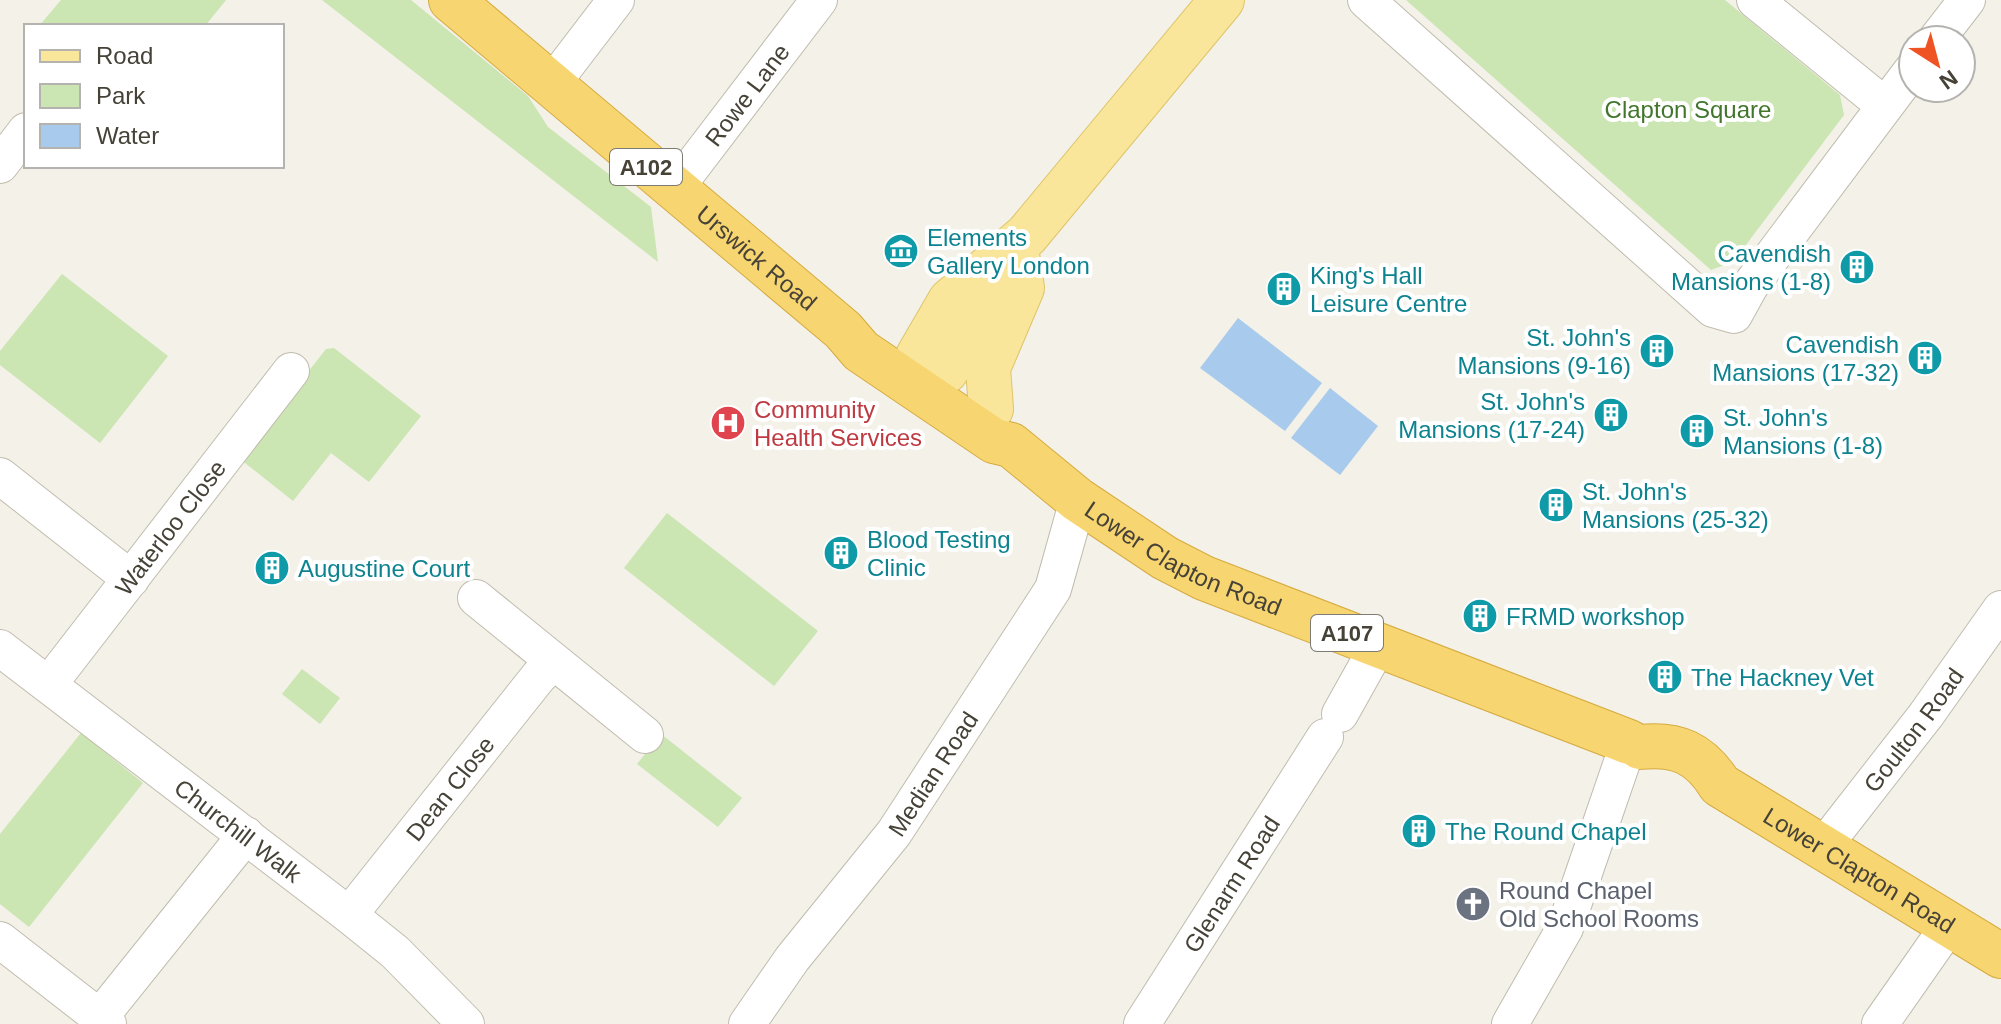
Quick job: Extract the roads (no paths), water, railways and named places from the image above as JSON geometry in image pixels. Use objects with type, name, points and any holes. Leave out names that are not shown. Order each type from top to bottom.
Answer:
[{"type":"highway","name":"Urswick Road","points":[[451,0],[843,330],[874,334],[925,376]]},
{"type":"highway","name":"Lower Clapton Road","points":[[925,376],[994,441],[996,419]]},
{"type":"highway","name":"Lower Clapton Road","points":[[996,419],[1078,500],[1165,558],[1204,578],[1634,744],[1666,744],[1673,747],[1707,765],[1720,785],[2001,956]]},
{"type":"main road","points":[[925,376],[950,301],[1022,244],[1222,0]]},
{"type":"main road","points":[[996,419],[988,368],[1022,288],[1022,244]]},
{"type":"street","points":[[551,85],[616,0]]},
{"type":"street","name":"Rowe Lane","points":[[674,190],[819,0]]},
{"type":"street","points":[[1366,0],[1713,309],[1734,315],[1750,286],[1897,89]]},
{"type":"street","points":[[1755,0],[1884,105]]},
{"type":"street","points":[[1948,24],[1967,0]]},
{"type":"street","points":[[0,165],[24,134]]},
{"type":"street","name":"Waterloo Close","points":[[49,684],[291,371]]},
{"type":"street","points":[[0,476],[131,579]]},
{"type":"street","name":"Median Road","points":[[747,1024],[792,959],[894,833],[1053,589],[1078,500]]},
{"type":"street","points":[[476,598],[645,735]]},
{"type":"street","name":"Goulton Road","points":[[1823,847],[1926,715],[2001,609]]},
{"type":"street","name":"Glenarm Road","points":[[1142,1024],[1332,739],[1378,646]]},
{"type":"street","name":"Churchill Walk","points":[[0,648],[395,952],[466,1024]]},
{"type":"street","name":"Dean Close","points":[[349,915],[539,676],[554,662]]},
{"type":"street","points":[[1510,1024],[1565,928],[1634,744]]},
{"type":"street","points":[[0,940],[104,1021],[246,835]]},
{"type":"street","points":[[1880,1024],[1950,924]]},
{"type":"water","points":[[1238,318],[1322,383],[1285,431],[1200,368]]},
{"type":"water","points":[[1330,388],[1378,426],[1340,475],[1291,438]]},
{"type":"place","name":"Elements Gallery London","points":[[901,251]]},
{"type":"place","name":"Cavendish Mansions (1-8)","points":[[1857,267]]},
{"type":"place","name":"King's Hall Leisure Centre","points":[[1284,289]]},
{"type":"place","name":"St. John's Mansions (9-16)","points":[[1657,351]]},
{"type":"place","name":"Cavendish Mansions (17-32)","points":[[1925,358]]},
{"type":"place","name":"St. John's Mansions (17-24)","points":[[1611,415]]},
{"type":"place","name":"Community Health Services","points":[[728,423]]},
{"type":"place","name":"St. John's Mansions (1-8)","points":[[1697,431]]},
{"type":"place","name":"St. John's Mansions (25-32)","points":[[1556,505]]},
{"type":"place","name":"Blood Testing Clinic","points":[[841,553]]},
{"type":"place","name":"Augustine Court","points":[[272,568]]},
{"type":"place","name":"FRMD workshop","points":[[1480,616]]},
{"type":"place","name":"The Hackney Vet","points":[[1665,677]]},
{"type":"place","name":"The Round Chapel","points":[[1419,831]]},
{"type":"place","name":"Round Chapel Old School Rooms","points":[[1473,904]]},
{"type":"park label","name":"Clapton Square","points":[[1688,109]]}]
